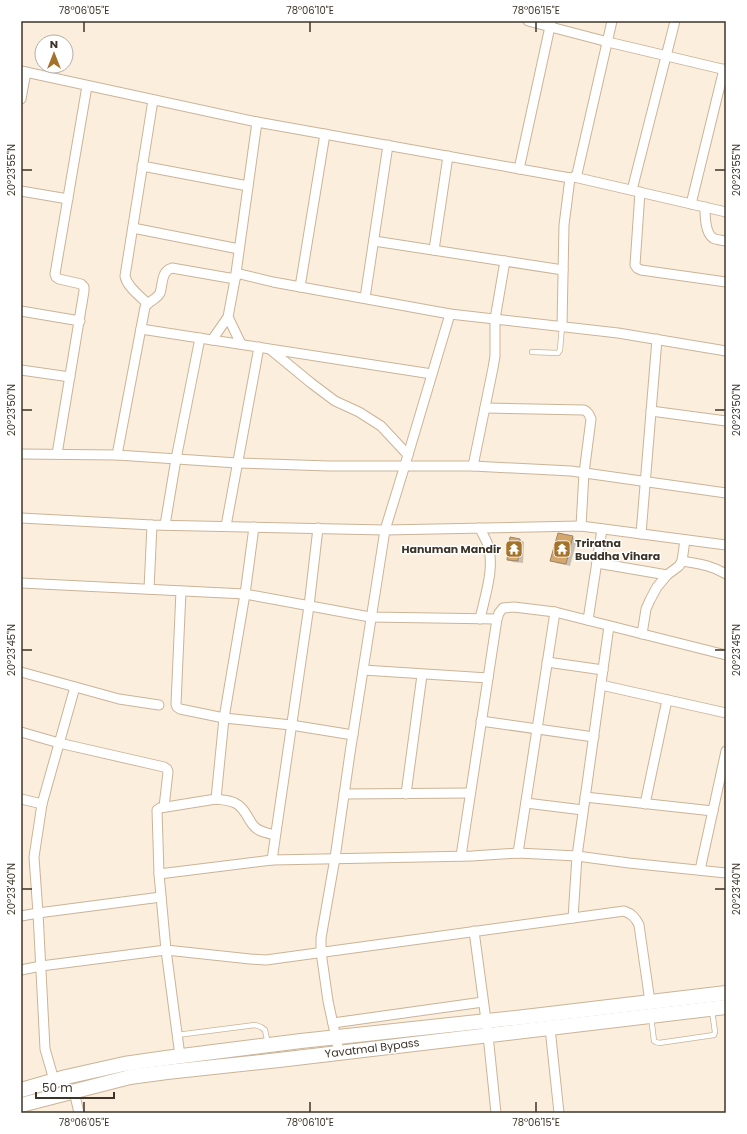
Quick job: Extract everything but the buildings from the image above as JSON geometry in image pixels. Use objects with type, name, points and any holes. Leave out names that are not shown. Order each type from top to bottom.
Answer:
[{"type":"main road","name":"Yavatmal Bypass","points":[[21,1090],[54,1080],[124,1064],[180,1056],[336,1037],[487,1028],[550,1028],[726,993]]},
{"type":"main road","name":"Yavatmal Bypass","points":[[21,1105],[130,1077],[339,1052],[487,1028],[651,1009],[726,1007]]},
{"type":"street","points":[[528,21],[550,24],[608,42],[725,69],[691,204]]},
{"type":"street","points":[[562,326],[564,216],[572,178],[577,174],[612,21]]},
{"type":"street","points":[[675,21],[636,191],[635,265],[641,270],[726,282]]},
{"type":"street","points":[[519,169],[550,24]]},
{"type":"street","points":[[21,99],[23,72],[257,122],[572,178],[726,212]]},
{"type":"street","points":[[57,454],[80,321],[84,287],[81,284],[59,279],[55,274],[87,86]]},
{"type":"street","points":[[147,304],[128,285],[125,276],[153,100]]},
{"type":"street","points":[[212,340],[228,317],[257,122]]},
{"type":"street","points":[[300,287],[326,134]]},
{"type":"street","points":[[365,298],[388,145]]},
{"type":"street","points":[[434,250],[448,156]]},
{"type":"street","points":[[142,166],[248,186]]},
{"type":"street","points":[[21,191],[68,199]]},
{"type":"street","points":[[705,207],[705,220],[711,237],[726,241]]},
{"type":"street","points":[[133,228],[239,249]]},
{"type":"street","points":[[374,241],[563,270]]},
{"type":"street","points":[[473,466],[495,356],[495,319],[505,261]]},
{"type":"street","points":[[118,455],[145,307],[158,296],[165,272],[167,269],[172,268],[272,282],[450,314],[618,333],[726,351]]},
{"type":"street","points":[[21,311],[80,321]]},
{"type":"street","points":[[339,1052],[321,952],[321,938],[335,858],[370,617],[385,530],[450,314]]},
{"type":"street","points":[[228,317],[241,344]]},
{"type":"street","points":[[141,328],[432,374]]},
{"type":"street","points":[[165,525],[176,459],[200,338]]},
{"type":"street","points":[[641,534],[656,339]]},
{"type":"street","points":[[226,526],[258,347]]},
{"type":"street","points":[[270,349],[335,401],[358,412],[381,426],[408,455]]},
{"type":"street","points":[[21,370],[70,377]]},
{"type":"street","points":[[485,408],[587,411],[591,419],[584,473],[581,526]]},
{"type":"street","points":[[651,411],[726,421]]},
{"type":"street","points":[[21,454],[118,455],[237,463],[329,466],[473,466],[571,471],[726,493]]},
{"type":"street","points":[[21,518],[152,525],[385,530],[581,526],[726,545]]},
{"type":"street","points":[[149,589],[152,525]]},
{"type":"street","points":[[216,799],[224,718],[254,527]]},
{"type":"street","points":[[272,860],[309,606],[318,528]]},
{"type":"street","points":[[480,528],[488,546],[490,562],[490,579],[480,618]]},
{"type":"street","points":[[588,620],[602,529]]},
{"type":"street","points":[[642,634],[646,609],[650,600],[657,587],[679,566],[682,561],[685,540]]},
{"type":"street","points":[[682,561],[706,565],[716,568],[726,574]]},
{"type":"street","points":[[597,563],[668,575]]},
{"type":"street","points":[[21,582],[244,594],[370,617],[497,619]]},
{"type":"street","points":[[181,591],[177,707],[180,709],[224,718],[353,735]]},
{"type":"street","points":[[461,856],[497,619],[499,613],[504,608],[508,607],[555,612],[726,655]]},
{"type":"street","points":[[518,854],[555,612]]},
{"type":"street","points":[[573,918],[577,856],[609,626]]},
{"type":"street","points":[[547,662],[603,670]]},
{"type":"street","points":[[363,670],[422,675],[488,678]]},
{"type":"street","points":[[21,672],[119,699],[159,705]]},
{"type":"street","points":[[406,794],[422,675]]},
{"type":"street","points":[[601,685],[726,713]]},
{"type":"street","points":[[54,1080],[45,1049],[34,857],[42,804],[75,687]]},
{"type":"street","points":[[645,804],[667,700]]},
{"type":"street","points":[[481,721],[594,737]]},
{"type":"street","points":[[21,732],[59,743],[164,767],[168,772],[164,807]]},
{"type":"street","points":[[700,870],[726,751]]},
{"type":"street","points":[[344,794],[470,793]]},
{"type":"street","points":[[585,797],[713,811]]},
{"type":"street","points":[[21,799],[42,804]]},
{"type":"street","points":[[180,1056],[166,950],[161,897],[157,810],[164,807],[216,799],[235,802],[240,806],[257,829],[262,832],[275,835]]},
{"type":"street","points":[[526,803],[583,810]]},
{"type":"street","points":[[159,874],[272,860],[518,854],[577,856],[726,873]]},
{"type":"street","points":[[21,916],[161,897]]},
{"type":"street","points":[[21,970],[41,966],[166,950],[266,960],[624,911],[631,913],[639,925],[651,1009]]},
{"type":"street","points":[[474,931],[487,1028],[496,1113]]},
{"type":"street","points":[[333,1023],[483,1002]]},
{"type":"street","points":[[550,1028],[559,1113]]},
{"type":"street","points":[[74,1091],[79,1113]]},
{"type":"lane","points":[[532,352],[560,352],[562,326]]},
{"type":"lane","points":[[651,1009],[654,1040],[659,1043],[714,1035],[715,1032],[712,1008]]},
{"type":"lane","points":[[177,1035],[255,1025],[265,1030],[268,1045]]},
{"type":"place","name":"Hanuman Mandir","points":[[514,549]]},
{"type":"place","name":"Triratna Buddha Vihara","points":[[562,549]]}]
